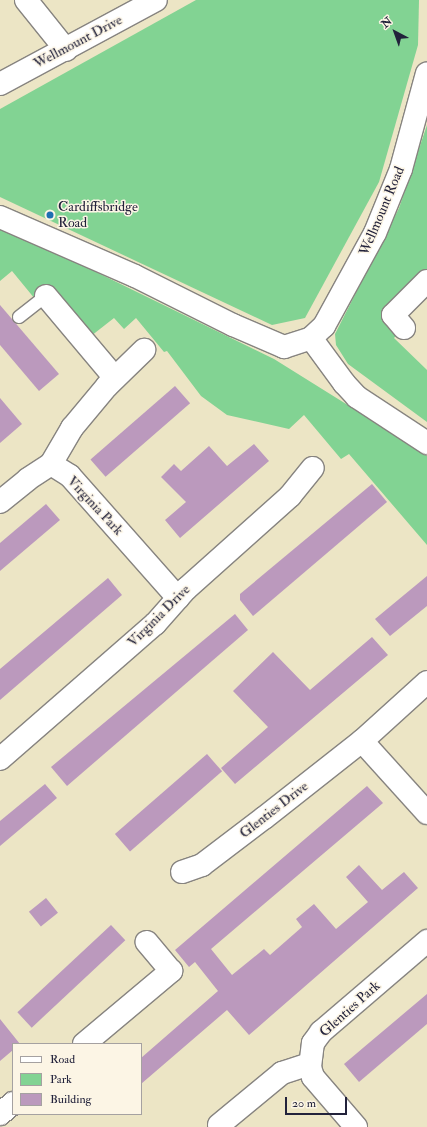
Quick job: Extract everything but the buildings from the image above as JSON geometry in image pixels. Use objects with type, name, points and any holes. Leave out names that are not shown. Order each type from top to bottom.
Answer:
[{"type":"street","points":[[26,0],[66,50]]},
{"type":"street","name":"Wellmount Drive","points":[[0,84],[66,50],[156,0]]},
{"type":"street","name":"Wellmount Road","points":[[311,338],[324,326],[375,234],[401,169],[427,73]]},
{"type":"street","points":[[0,217],[135,276],[233,325],[284,347],[311,338],[344,383],[358,396],[427,443]]},
{"type":"street","points":[[404,328],[393,315],[427,281]]},
{"type":"street","points":[[46,296],[115,378]]},
{"type":"street","points":[[0,502],[28,479],[51,464],[72,428],[115,378],[144,350]]},
{"type":"street","name":"Virginia Park","points":[[51,464],[70,476],[178,598]]},
{"type":"street","name":"Virginia Drive","points":[[0,759],[150,629],[186,589],[290,496],[313,468]]},
{"type":"street","name":"Glenties Drive","points":[[182,872],[191,871],[202,865],[362,740],[427,682]]},
{"type":"street","points":[[362,740],[427,813]]},
{"type":"street","name":"Glenties Park","points":[[310,1064],[313,1043],[321,1032],[427,941]]},
{"type":"street","points":[[85,1043],[171,971],[146,942]]},
{"type":"street","points":[[219,1125],[282,1073],[310,1064],[314,1077],[356,1127]]},
{"type":"street","points":[[0,1114],[12,1104]]},
{"type":"lane","points":[[20,317],[46,296]]},
{"type":"green space","points":[[196,0],[419,0],[418,45],[379,182],[305,318],[272,325],[0,197],[0,109]]},
{"type":"green space","points":[[427,125],[427,288],[396,320],[403,328],[394,338],[427,370],[427,422],[348,364],[336,345],[335,334],[399,208]]},
{"type":"green space","points":[[0,225],[274,359],[415,447],[427,456],[427,545],[349,454],[341,459],[304,415],[289,429],[227,415],[201,396],[167,351],[164,352],[136,318],[124,329],[114,318],[91,336],[35,299],[12,271],[0,281]]},
{"type":"place","name":"Cardiffsbridge Road","points":[[50,215]]}]
